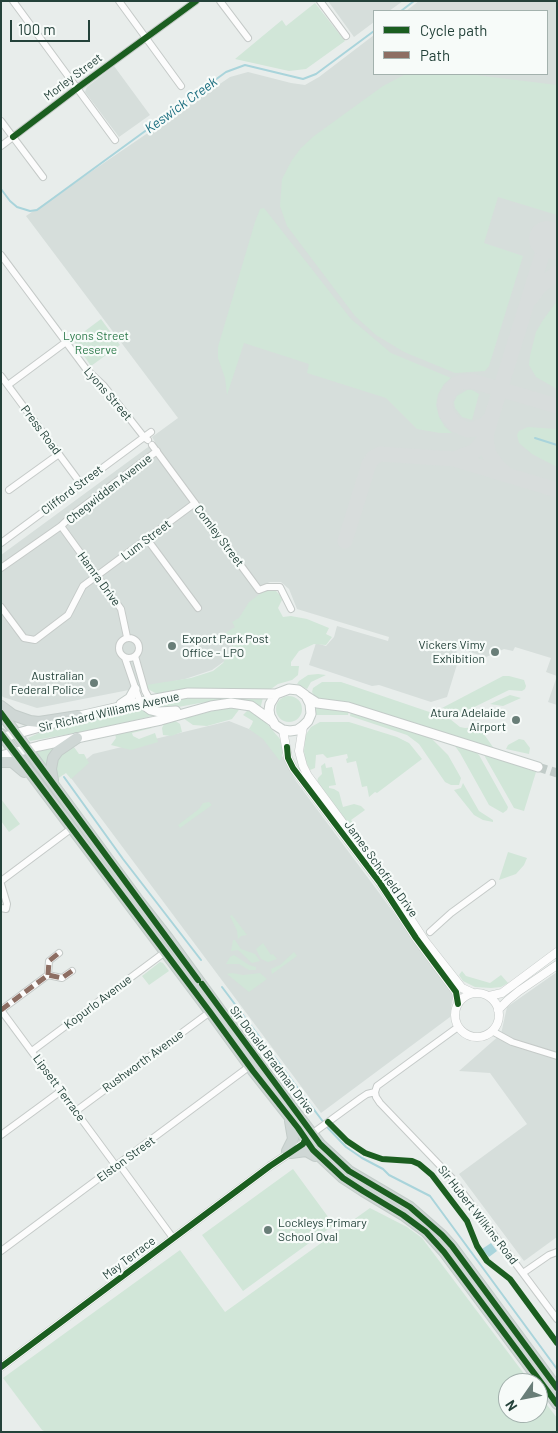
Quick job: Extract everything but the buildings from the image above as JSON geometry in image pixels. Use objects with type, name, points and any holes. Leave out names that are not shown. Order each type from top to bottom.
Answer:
[{"type":"main road","points":[[111,709],[127,701],[135,689]]},
{"type":"main road","points":[[305,696],[310,704],[311,714],[303,726],[297,730],[282,730],[272,721],[270,704],[276,694],[289,689],[298,690],[316,703],[348,707],[538,767]]},
{"type":"main road","name":"Sir Richard Williams Avenue","points":[[2,737],[78,716],[196,692],[276,694]]},
{"type":"main road","points":[[145,701],[151,710],[166,712],[191,707],[210,706]]},
{"type":"main road","name":"Sir Richard Williams Avenue","points":[[1,756],[161,720],[210,706],[232,703],[246,704],[256,708],[272,721]]},
{"type":"main road","points":[[1,706],[13,715],[30,721],[39,722],[78,716]]},
{"type":"main road","name":"Sir Donald Bradman Drive","points":[[1,713],[301,1118],[305,1132],[313,1134]]},
{"type":"main road","name":"Sir Donald Bradman Drive","points":[[2,737],[290,1118],[313,1134],[322,1160],[350,1182],[403,1215],[426,1232],[444,1252],[557,1404]]},
{"type":"main road","points":[[53,784],[51,769],[53,758],[58,751],[77,738]]},
{"type":"main road","points":[[1,762],[12,762],[21,768],[49,798]]},
{"type":"main road","points":[[139,901],[166,944],[165,952]]},
{"type":"main road","points":[[290,1118],[293,1136],[289,1152],[306,1151],[322,1160]]},
{"type":"main road","points":[[313,1134],[320,1144],[349,1171],[410,1206],[442,1235],[557,1388]]},
{"type":"street","points":[[13,1],[115,140]]},
{"type":"street","points":[[119,1],[181,86]]},
{"type":"street","name":"Morley Street","points":[[1,146],[196,1]]},
{"type":"street","points":[[220,1],[248,38]]},
{"type":"street","points":[[320,1],[346,36]]},
{"type":"street","points":[[1,121],[43,177]]},
{"type":"street","name":"Lyons Street","points":[[1,254],[86,370],[104,386],[148,441]]},
{"type":"street","points":[[8,385],[66,342]]},
{"type":"street","name":"Press Road","points":[[1,376],[81,484]]},
{"type":"street","name":"Clifford Street","points":[[2,541],[81,484],[148,441],[151,432]]},
{"type":"street","name":"Comley Street","points":[[148,441],[259,590],[267,586],[280,587],[291,609]]},
{"type":"street","name":"Chegwidden Avenue","points":[[1,568],[61,526],[76,512],[157,451]]},
{"type":"street","points":[[9,490],[59,454]]},
{"type":"street","name":"Lum Street","points":[[1,607],[24,638],[36,640],[68,614],[83,586],[194,503]]},
{"type":"street","name":"Hamra Drive","points":[[61,526],[121,609],[127,637]]},
{"type":"street","points":[[146,539],[198,608]]},
{"type":"street","points":[[127,637],[133,638],[138,643],[139,649],[135,656],[145,691],[145,701],[135,689],[125,658],[120,653],[118,647],[121,641],[127,637]]},
{"type":"street","points":[[125,658],[135,656]]},
{"type":"street","name":"James Schofield Drive","points":[[303,726],[299,751],[302,766],[385,880],[425,941],[462,988],[473,993]]},
{"type":"street","name":"James Schofield Drive","points":[[282,730],[288,758],[293,768],[380,884],[416,938],[456,992],[458,1004]]},
{"type":"street","points":[[1,908],[6,909],[7,904],[1,882],[72,828]]},
{"type":"street","points":[[425,941],[430,932],[451,913],[492,883]]},
{"type":"street","points":[[420,933],[430,932]]},
{"type":"street","name":"Kopurlo Avenue","points":[[32,1052],[165,952]]},
{"type":"street","points":[[489,996],[502,993],[557,952]]},
{"type":"street","points":[[48,975],[49,961],[59,953]]},
{"type":"street","points":[[498,1010],[518,991],[557,965]]},
{"type":"street","points":[[1,1010],[48,975],[62,978],[72,971]]},
{"type":"street","points":[[473,993],[489,996],[497,1005],[498,1022],[492,1031],[483,1036],[474,1037],[465,1033],[458,1026],[455,1015],[458,1004],[463,998],[473,993]]},
{"type":"street","name":"Lipsett Terrace","points":[[1,1010],[173,1238]]},
{"type":"street","name":"Rushworth Avenue","points":[[76,1111],[210,1012]]},
{"type":"street","points":[[1,1023],[7,1018]]},
{"type":"street","points":[[313,1134],[361,1098],[375,1092],[377,1086],[458,1026]]},
{"type":"street","points":[[492,1031],[512,1042],[557,1056]]},
{"type":"street","name":"Elston Street","points":[[1,1251],[250,1066]]},
{"type":"street","points":[[1,1135],[61,1091]]},
{"type":"street","name":"Sir Hubert Wilkins Road","points":[[375,1092],[380,1102],[451,1177],[557,1319]]},
{"type":"street","name":"May Terrace","points":[[1,1367],[289,1152],[300,1141],[313,1134]]},
{"type":"street","points":[[523,1273],[548,1255],[557,1252]]},
{"type":"shaded area","points":[[328,1],[403,1],[390,10],[373,10],[373,23],[354,37]]},
{"type":"shaded area","points":[[419,1],[557,1],[557,676],[546,672],[551,658],[515,647],[513,651],[504,649],[486,657],[455,647],[459,658],[447,697],[431,702],[379,685],[372,686],[309,665],[316,643],[326,646],[334,637],[337,626],[388,641],[389,637],[297,609],[289,589],[281,582],[270,582],[260,586],[267,597],[226,660],[212,670],[185,679],[37,708],[3,697],[1,695],[1,555],[155,442],[152,437],[178,418],[26,216],[230,77],[248,72],[305,85],[319,77],[373,36],[373,75],[548,75],[548,10],[407,10]]},
{"type":"shaded area","points":[[114,66],[150,115],[119,137],[85,92],[87,87]]},
{"type":"shaded area","points":[[557,676],[557,705],[548,702]]},
{"type":"shaded area","points":[[229,721],[264,735],[281,754],[296,781],[453,994],[450,1017],[321,1113],[68,774],[93,754]]},
{"type":"shaded area","points":[[557,972],[557,1237],[524,1261],[459,1174],[527,1124],[490,1073],[459,1071],[501,1034],[507,1007]]},
{"type":"green space","points":[[315,3],[345,41],[306,69],[289,71],[235,59],[282,20],[286,26]]},
{"type":"green space","points":[[404,75],[475,75],[557,85],[557,215],[498,197],[484,243],[523,256],[489,366],[485,371],[455,373],[404,352],[376,335],[355,316],[287,226],[280,206],[282,179],[292,160],[314,136],[383,86]]},
{"type":"green space","points":[[264,208],[351,319],[391,353],[451,378],[444,384],[438,394],[436,405],[439,417],[445,427],[452,433],[417,429],[386,398],[307,373],[309,364],[244,343],[227,395],[225,378],[218,358],[218,347],[255,222],[260,209]]},
{"type":"green space","points":[[557,301],[557,389],[536,377],[529,365],[536,332]]},
{"type":"green space","name":"Lyons Street Reserve","points":[[101,319],[120,345],[91,366],[73,340]]},
{"type":"green space","points":[[467,390],[472,390],[479,394],[472,420],[462,417],[455,408],[454,402],[457,396]]},
{"type":"green space","points":[[528,427],[557,429],[557,467],[532,454],[519,443],[517,435],[519,431]]},
{"type":"green space","points":[[264,591],[276,591],[280,595],[282,600],[278,608],[283,617],[291,616],[307,619],[329,628],[326,634],[332,637],[326,645],[314,644],[299,651],[291,662],[291,666],[299,666],[298,675],[292,680],[278,684],[268,691],[155,693],[148,689],[146,685],[191,678],[213,671],[223,663],[233,645],[225,633],[235,627],[232,622],[239,618],[249,602]]},
{"type":"green space","points":[[308,675],[326,675],[311,682],[307,689],[297,684]]},
{"type":"green space","points":[[503,676],[524,680],[525,689],[522,691],[509,690],[458,715],[452,710],[442,708]]},
{"type":"green space","points":[[322,682],[341,682],[450,719],[460,727],[479,727],[495,750],[415,723],[342,703],[317,699],[312,692],[313,688]]},
{"type":"green space","points":[[510,695],[521,698],[503,706],[490,704]]},
{"type":"green space","points":[[211,696],[263,698],[260,709],[250,702],[241,700],[200,703],[162,710],[149,705],[149,702]]},
{"type":"green space","points":[[289,696],[298,700],[302,709],[298,718],[289,722],[280,718],[276,709],[280,700]]},
{"type":"green space","points":[[140,704],[156,715],[103,728],[30,741],[28,738],[52,727]]},
{"type":"green space","points":[[241,707],[232,719],[207,726],[193,725],[183,718],[226,708]]},
{"type":"green space","points":[[316,707],[349,711],[348,715],[315,715]]},
{"type":"green space","points":[[250,710],[262,718],[280,739],[283,752],[280,760],[263,739],[249,729],[253,721],[243,715]]},
{"type":"green space","points":[[351,711],[423,734],[432,739],[448,755],[461,778],[459,785],[451,785],[445,782],[419,744],[407,735],[350,716]]},
{"type":"green space","points":[[174,720],[180,724],[182,732],[171,736],[163,735],[162,728],[164,724]]},
{"type":"green space","points":[[320,722],[349,722],[397,737],[409,743],[422,759],[369,797],[367,786],[362,787],[356,761],[347,763],[347,754],[327,758],[323,754],[316,755],[315,768],[310,770],[305,760],[305,736],[311,727]]},
{"type":"green space","points":[[146,727],[152,728],[132,733],[133,736],[139,739],[155,733],[158,742],[131,750],[111,745],[116,738],[115,734]]},
{"type":"green space","points":[[519,739],[524,740],[530,748],[529,754],[506,749],[508,745]]},
{"type":"green space","points":[[452,742],[474,750],[479,755],[508,807],[507,810],[503,813],[489,805]]},
{"type":"green space","points":[[55,747],[44,768],[32,752]]},
{"type":"green space","points":[[74,747],[79,754],[84,754],[89,763],[71,779],[66,773],[57,779],[55,764],[65,750]]},
{"type":"green space","points":[[485,753],[536,772],[524,811],[514,808],[484,755]]},
{"type":"green space","points":[[325,763],[326,768],[332,767],[336,785],[329,786],[329,788],[339,792],[343,807],[354,804],[361,806],[365,810],[351,820],[354,824],[348,824],[317,782],[322,774],[321,766]]},
{"type":"green space","points":[[463,783],[479,811],[493,820],[493,822],[483,820],[474,815],[454,790],[461,788]]},
{"type":"green space","points":[[1,799],[20,824],[9,832],[1,821]]},
{"type":"green space","points":[[209,802],[212,805],[180,828],[178,825],[199,809],[203,803]]},
{"type":"green space","points":[[508,852],[527,858],[516,874],[499,880]]},
{"type":"green space","points":[[232,915],[247,935],[241,936],[238,939],[237,931],[230,916]]},
{"type":"green space","points":[[233,940],[241,949],[255,954],[260,961],[252,963],[238,950],[231,951]]},
{"type":"green space","points":[[263,943],[271,955],[273,954],[277,959],[268,962],[261,959],[256,949]]},
{"type":"green space","points":[[294,952],[297,956],[272,974],[271,969],[280,965]]},
{"type":"green space","points":[[234,955],[249,965],[256,967],[256,970],[249,970],[239,964],[226,964],[230,957]]},
{"type":"green space","points":[[160,962],[169,971],[149,985],[142,976]]},
{"type":"green space","points":[[462,971],[466,976],[490,983],[501,975],[508,983],[501,987],[475,987],[463,981],[459,975]]},
{"type":"green space","points":[[260,973],[267,979],[249,992],[227,974],[243,975]]},
{"type":"green space","name":"Lockleys Primary School Oval","points":[[293,1169],[334,1225],[243,1291],[202,1235]]},
{"type":"green space","points":[[370,1208],[407,1227],[422,1238],[523,1373],[498,1373],[498,1423],[548,1423],[548,1406],[557,1418],[557,1432],[46,1432],[42,1430],[3,1378],[180,1250],[225,1312]]},
{"type":"water","points":[[491,1243],[497,1251],[489,1257],[482,1249]]},
{"type":"waterway","name":"Keswick Creek","points":[[402,10],[414,1]]},
{"type":"waterway","name":"Keswick Creek","points":[[1,189],[17,207],[30,211],[37,210],[226,72],[245,65],[303,79],[316,74],[373,32]]},
{"type":"waterway","points":[[535,438],[557,445]]},
{"type":"waterway","points":[[64,777],[123,859],[201,960]]},
{"type":"waterway","points":[[222,987],[324,1123]]},
{"type":"waterway","points":[[327,1127],[346,1147],[362,1158],[383,1169],[389,1175],[430,1196],[557,1369]]},
{"type":"taxiway","points":[[454,459],[475,451],[485,438],[547,239]]},
{"type":"taxiway","points":[[531,298],[540,286],[557,273]]},
{"type":"taxiway","points":[[491,418],[484,425],[474,429],[468,430],[456,425],[446,413],[445,401],[449,392],[456,384],[472,381],[557,406]]},
{"type":"taxiway","points":[[487,432],[486,441],[489,454],[505,473]]},
{"type":"taxiway","points":[[345,541],[369,464],[373,458],[380,454],[454,459],[557,490]]},
{"type":"runway","points":[[547,239],[557,242]]},
{"type":"tunnel","points":[[538,767],[557,773]]},
{"type":"marked path","points":[[48,975],[49,961],[59,953]]},
{"type":"marked path","points":[[1,1010],[48,975],[62,978],[72,971]]},
{"type":"cycle path","points":[[13,137],[196,1]]},
{"type":"cycle path","points":[[1,713],[198,980]]},
{"type":"cycle path","points":[[1,734],[313,1150],[343,1178],[403,1215],[426,1232],[444,1252],[557,1404]]},
{"type":"cycle path","points":[[287,747],[288,758],[293,768],[380,883],[416,938],[456,992],[458,1004]]},
{"type":"cycle path","points":[[202,984],[320,1144],[349,1171],[410,1207],[442,1235],[557,1388]]},
{"type":"cycle path","points":[[328,1122],[347,1141],[365,1153],[382,1159],[412,1161],[419,1164],[432,1175],[467,1221],[477,1246],[487,1261],[510,1279],[557,1343]]},
{"type":"cycle path","points":[[1,1367],[270,1166],[303,1144],[305,1140]]},
{"type":"place","name":"Export Park Post Office - LPO","points":[[172,646]]},
{"type":"place","name":"Vickers Vimy Exhibition","points":[[495,652]]},
{"type":"place","name":"Australian Federal Police","points":[[94,683]]},
{"type":"place","name":"Atura Adelaide Airport","points":[[516,720]]},
{"type":"place","name":"Lockleys Primary School Oval","points":[[268,1230]]}]
